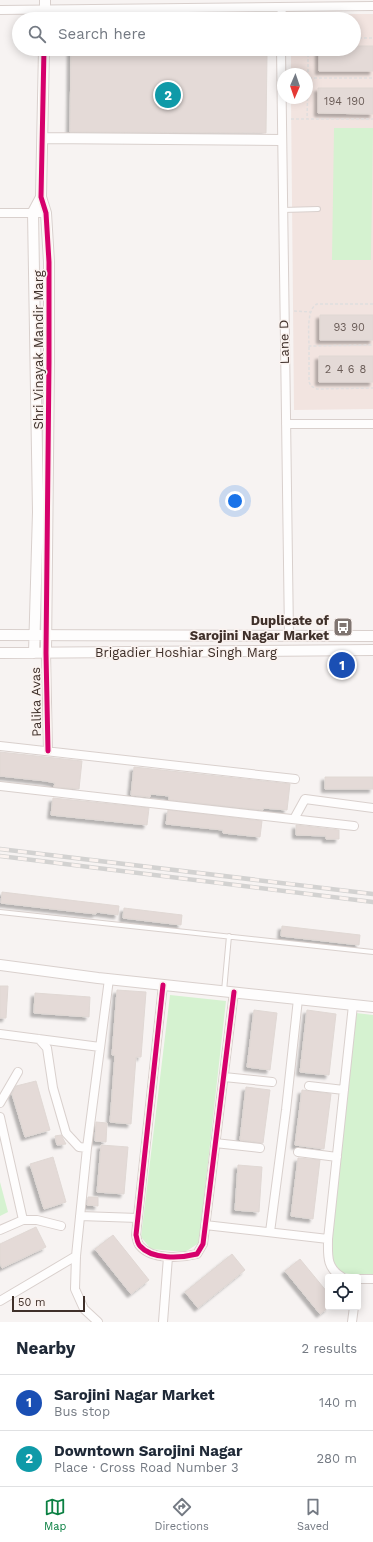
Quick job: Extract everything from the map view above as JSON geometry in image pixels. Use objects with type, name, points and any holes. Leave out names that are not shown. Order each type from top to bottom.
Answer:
[{"type":"street","points":[[0,10],[282,7],[310,4],[373,6]]},
{"type":"street","points":[[282,7],[282,12]]},
{"type":"street","name":"Shri Vinayak Mandir Marg","points":[[44,56],[41,197],[46,212],[49,262],[46,653]]},
{"type":"street","name":"Lane D","points":[[281,56],[282,210],[290,636]]},
{"type":"street","points":[[43,138],[282,140]]},
{"type":"street","points":[[34,653],[38,512],[33,212],[41,197]]},
{"type":"street","points":[[0,213],[46,212]]},
{"type":"street","points":[[286,424],[373,424]]},
{"type":"street","points":[[0,635],[373,636]]},
{"type":"street","name":"Brigadier Hoshiar Singh Marg","points":[[0,653],[373,650]]},
{"type":"street","name":"Palika Avas","points":[[46,653],[48,751]]},
{"type":"street","points":[[0,746],[295,779]]},
{"type":"street","points":[[0,786],[354,826]]},
{"type":"street","points":[[294,819],[305,800],[373,808]]},
{"type":"street","points":[[0,965],[109,979],[373,1007]]},
{"type":"street","points":[[98,1322],[84,1309],[75,1289],[76,1256],[87,1148],[109,979]]},
{"type":"street","points":[[163,985],[136,1235],[139,1245],[148,1252],[168,1257],[185,1257],[197,1254],[203,1244],[224,1077],[229,992]]},
{"type":"street","points":[[270,1232],[286,1110],[298,999]]},
{"type":"street","points":[[338,1274],[332,1269],[328,1259],[328,1239],[353,1005]]},
{"type":"street","points":[[0,1034],[100,1047]]},
{"type":"street","points":[[39,1039],[47,1048],[53,1088],[66,1133],[78,1147],[87,1148]]},
{"type":"street","points":[[0,1103],[18,1072]]},
{"type":"street","points":[[224,1077],[272,1082]]},
{"type":"street","points":[[309,1086],[344,1090]]},
{"type":"street","points":[[0,1117],[23,1220]]},
{"type":"street","points":[[215,1143],[260,1148]]},
{"type":"street","points":[[298,1152],[337,1157]]},
{"type":"street","points":[[80,1216],[138,1218]]},
{"type":"street","points":[[0,1230],[23,1220],[36,1220],[61,1226]]},
{"type":"street","points":[[205,1225],[328,1239]]},
{"type":"street","points":[[0,1301],[76,1256]]},
{"type":"street","points":[[163,1322],[168,1257]]},
{"type":"street","points":[[361,1279],[373,1279]]},
{"type":"street","points":[[352,1322],[354,1310]]},
{"type":"lane","points":[[282,210],[318,210]]},
{"type":"lane","points":[[0,912],[373,952]]},
{"type":"lane","points":[[229,936],[229,992]]},
{"type":"path","points":[[361,38],[373,38]]},
{"type":"path","points":[[308,56],[308,68]]},
{"type":"path","points":[[313,78],[373,78]]},
{"type":"path","points":[[307,104],[307,119]]},
{"type":"path","points":[[281,119],[373,119]]},
{"type":"path","points":[[373,304],[317,304],[312,306],[310,312],[309,346],[309,382],[311,386],[317,389],[373,388]]},
{"type":"path","points":[[284,311],[310,312]]},
{"type":"path","points":[[309,346],[373,345]]},
{"type":"shaded area","points":[[361,14],[373,14],[373,409],[294,410],[291,104],[313,104],[313,68],[291,68],[291,56],[361,56]]},
{"type":"green space","points":[[334,128],[373,128],[371,260],[332,260]]},
{"type":"green space","points":[[170,995],[226,1001],[199,1243],[185,1252],[151,1249],[141,1237]]},
{"type":"green space","points":[[356,1013],[373,1015],[373,1275],[342,1273],[330,1258]]},
{"type":"green space","points":[[0,1182],[8,1212],[0,1216]]},
{"type":"building","points":[[361,46],[373,46],[373,71],[319,71],[319,56],[361,56]]},
{"type":"building","points":[[71,56],[267,56],[266,133],[70,132]]},
{"type":"building","points":[[318,88],[373,88],[373,114],[318,113]]},
{"type":"building","points":[[320,315],[373,315],[373,340],[320,340]]},
{"type":"building","points":[[319,356],[373,356],[373,382],[319,382]]},
{"type":"building","points":[[0,752],[82,761],[79,789],[54,787],[55,783],[46,781],[0,776]]},
{"type":"building","points":[[134,767],[290,784],[287,810],[263,808],[263,810],[169,800],[169,796],[151,794],[150,797],[131,795]]},
{"type":"building","points":[[325,777],[373,777],[373,789],[325,789]]},
{"type":"building","points":[[53,798],[149,808],[147,825],[51,815]]},
{"type":"building","points":[[168,810],[262,821],[260,837],[223,833],[223,830],[166,824]]},
{"type":"building","points":[[296,825],[339,830],[339,839],[326,839],[326,836],[296,835]]},
{"type":"building","points":[[2,892],[119,906],[118,915],[96,912],[96,914],[1,903]]},
{"type":"building","points":[[124,908],[182,915],[181,925],[123,918]]},
{"type":"building","points":[[282,926],[360,935],[359,945],[281,936]]},
{"type":"building","points":[[0,986],[8,986],[6,1018],[0,1018]]},
{"type":"building","points":[[117,990],[146,992],[141,1057],[136,1057],[131,1124],[110,1122],[115,1055],[112,1055]]},
{"type":"building","points":[[35,993],[90,997],[89,1017],[34,1013]]},
{"type":"building","points":[[254,1010],[277,1013],[270,1070],[247,1067]]},
{"type":"building","points":[[307,1010],[336,1014],[329,1075],[300,1072]]},
{"type":"building","points":[[36,1081],[50,1130],[25,1137],[12,1094],[16,1086]]},
{"type":"building","points":[[246,1087],[270,1090],[263,1143],[240,1140]]},
{"type":"building","points":[[302,1090],[331,1094],[324,1149],[295,1145]]},
{"type":"building","points":[[96,1122],[107,1123],[106,1142],[95,1141]]},
{"type":"building","points":[[61,1135],[66,1144],[57,1145],[55,1136]]},
{"type":"building","points":[[101,1145],[128,1147],[124,1194],[97,1192]]},
{"type":"building","points":[[53,1157],[66,1202],[44,1209],[30,1164]]},
{"type":"building","points":[[298,1158],[320,1160],[313,1219],[291,1216]]},
{"type":"building","points":[[238,1165],[262,1167],[259,1212],[235,1210]]},
{"type":"building","points":[[88,1197],[98,1197],[98,1206],[87,1205]]},
{"type":"building","points":[[36,1227],[46,1247],[2,1268],[0,1263],[0,1244]]},
{"type":"building","points":[[113,1235],[149,1280],[131,1294],[95,1249]]},
{"type":"building","points":[[232,1254],[245,1270],[198,1308],[185,1292]]},
{"type":"building","points":[[300,1259],[325,1289],[325,1310],[320,1314],[285,1271]]},
{"type":"railway","points":[[0,849],[373,894]]},
{"type":"railway","points":[[0,856],[373,902]]},
{"type":"cycle path","points":[[44,56],[41,197],[46,213],[49,262],[46,653],[48,751]]},
{"type":"cycle path","points":[[163,985],[136,1235],[139,1245],[145,1251],[167,1257],[197,1254],[203,1244],[234,992]]},
{"type":"place","name":"Downtown Sarojini Nagar","points":[[168,95]]},
{"type":"place","name":"Duplicate of Sarojini Nagar Market","points":[[343,627]]},
{"type":"place","name":"Sarojini Nagar Market","points":[[342,665]]}]
